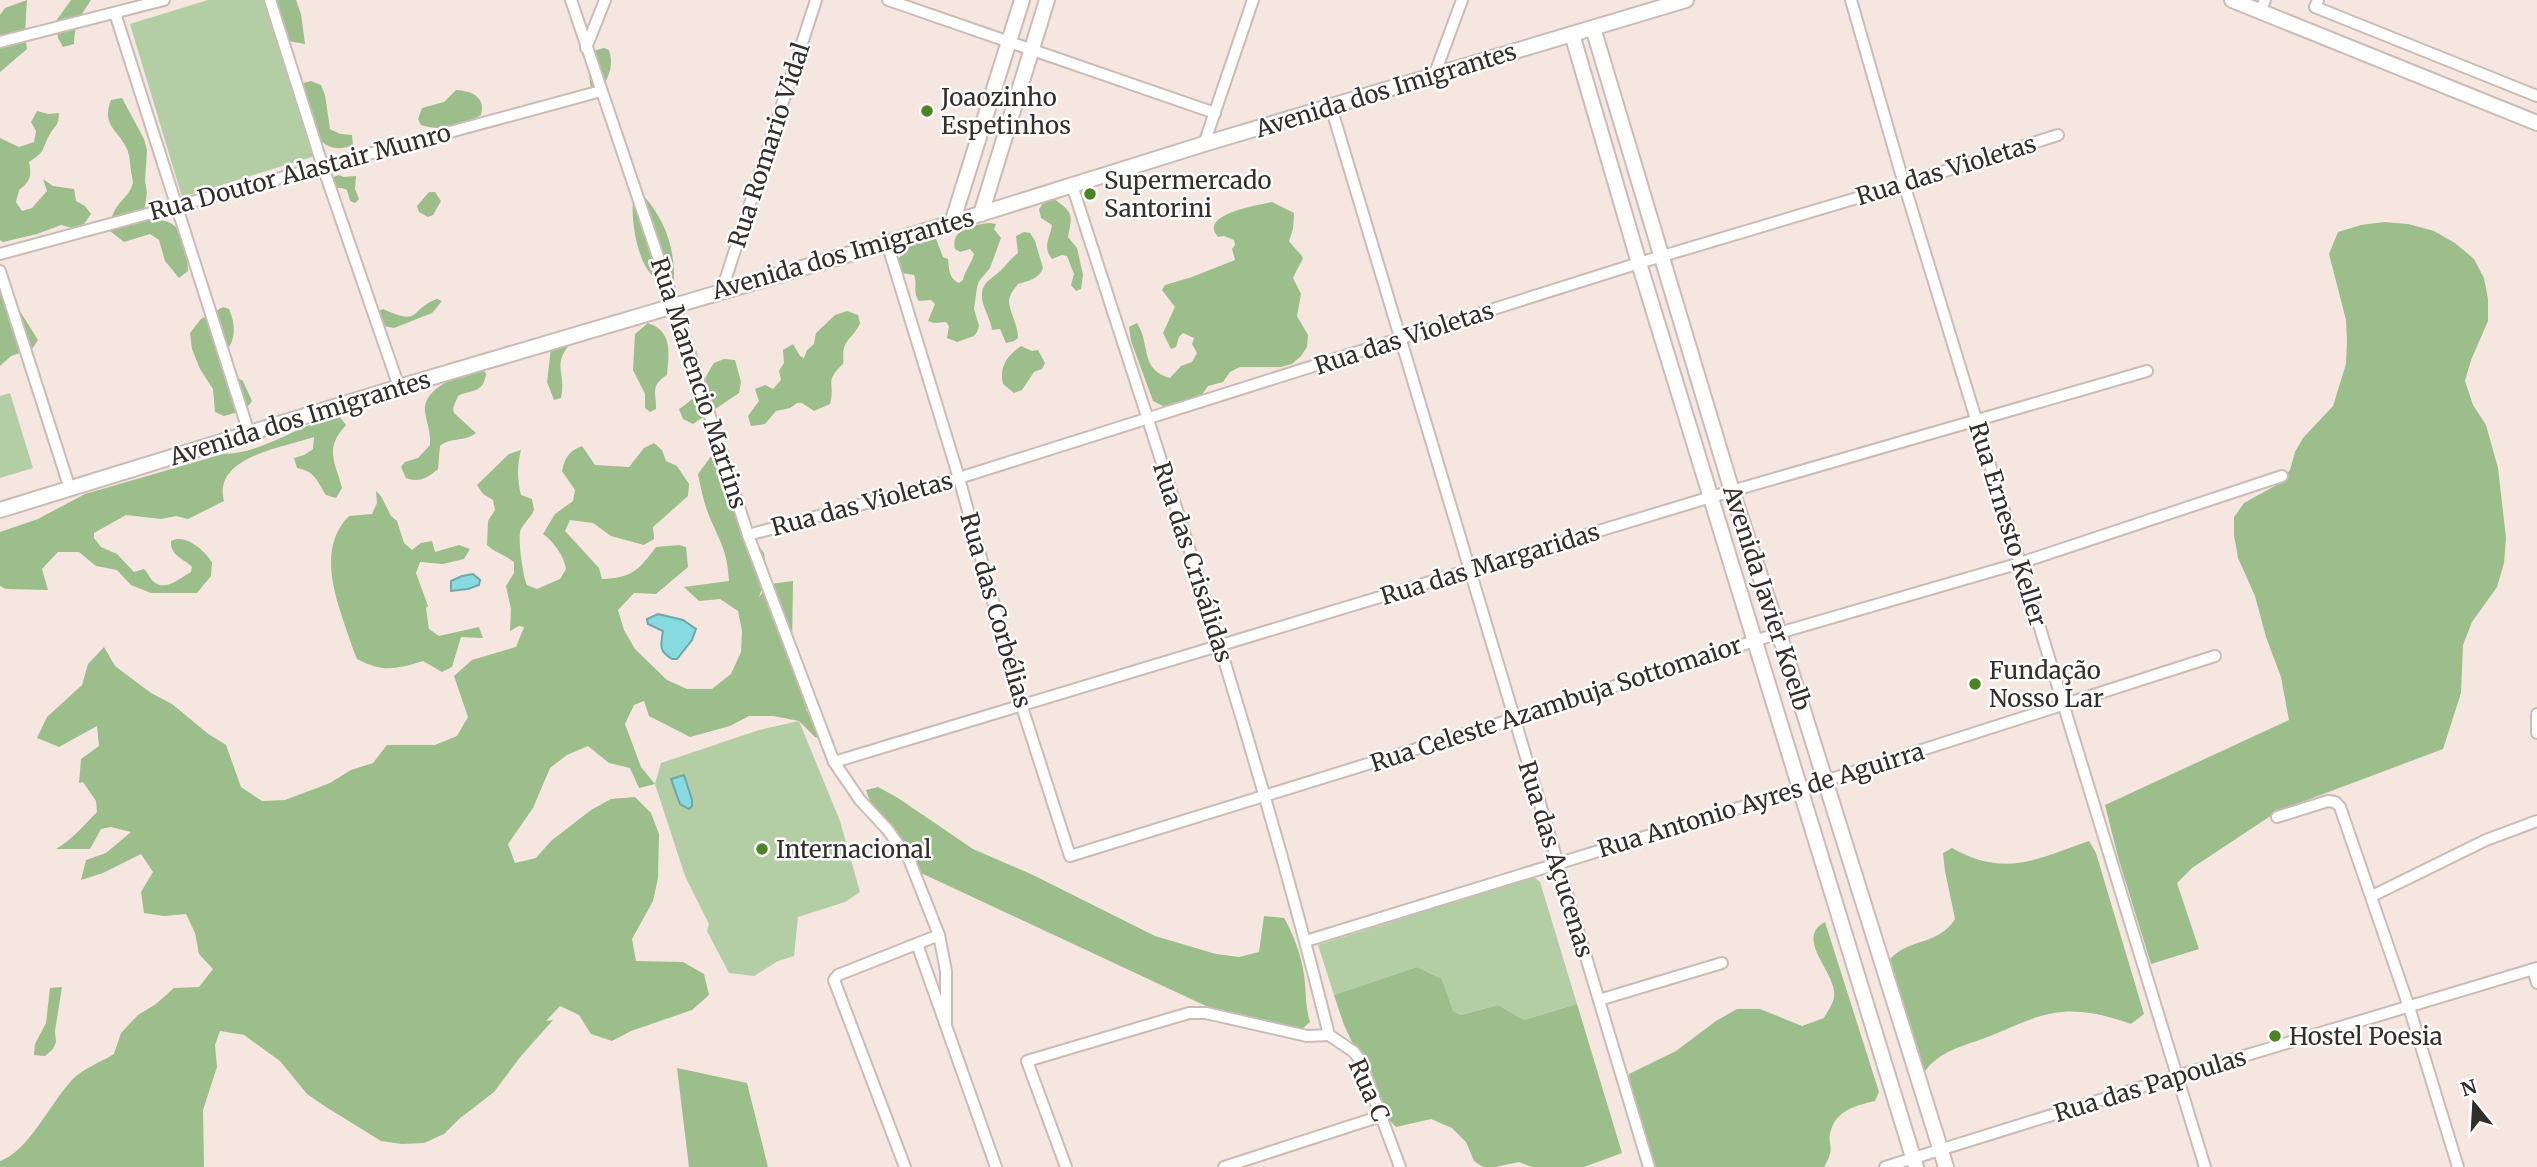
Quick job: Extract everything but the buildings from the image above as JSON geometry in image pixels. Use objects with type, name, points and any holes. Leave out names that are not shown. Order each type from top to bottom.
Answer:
[{"type":"street","points":[[0,42],[164,0]]},
{"type":"street","points":[[270,0],[323,167],[399,387]]},
{"type":"street","name":"Rua Manencio Martins","points":[[571,0],[674,304],[748,535],[834,762],[860,800],[887,829],[909,859],[939,935],[946,971],[946,1025]]},
{"type":"street","points":[[586,48],[605,0]]},
{"type":"street","name":"Rua Romario Vidal","points":[[722,290],[816,0]]},
{"type":"street","points":[[888,0],[1215,113]]},
{"type":"street","points":[[952,223],[1022,0]]},
{"type":"street","points":[[981,214],[1047,0]]},
{"type":"street","points":[[1204,144],[1253,0]]},
{"type":"street","points":[[1434,76],[1462,0]]},
{"type":"street","name":"Avenida dos Imigrantes","points":[[0,510],[399,387],[887,243],[1204,144],[1686,0]]},
{"type":"street","name":"Rua Ernesto Keller","points":[[1851,0],[1904,184],[2205,1167]]},
{"type":"street","points":[[2232,0],[2263,5],[2537,122]]},
{"type":"street","points":[[2318,0],[2315,7],[2537,96]]},
{"type":"street","points":[[115,13],[249,433]]},
{"type":"street","name":"Avenida Javier Koelb","points":[[1593,28],[1732,491],[1946,1167]]},
{"type":"street","name":"Avenida Javier Koelb","points":[[1572,34],[1639,263],[1915,1163]]},
{"type":"street","name":"Rua Doutor Alastair Munro","points":[[0,254],[601,91]]},
{"type":"street","name":"Rua das Açucenas","points":[[1331,107],[1649,1167]]},
{"type":"street","name":"Rua das Violetas","points":[[748,535],[959,478],[1639,263],[2058,135]]},
{"type":"street","name":"Rua das Crisálidas","points":[[1072,185],[1220,646],[1306,941]]},
{"type":"street","name":"Rua das Corbélias","points":[[887,243],[959,478],[1022,707],[1070,856]]},
{"type":"street","points":[[0,271],[70,489]]},
{"type":"street","name":"Rua das Margaridas","points":[[834,762],[1711,497],[2147,371]]},
{"type":"street","name":"Rua Celeste Azambuja Sottomaior","points":[[1070,856],[1513,719],[1779,633],[2020,563],[2282,476]]},
{"type":"street","name":"Rua Antonio Ayres de Aguirra","points":[[1306,941],[1825,782],[2215,656]]},
{"type":"street","points":[[2536,715],[2537,733]]},
{"type":"street","points":[[2277,817],[2329,801],[2340,807],[2409,1007],[2455,1166]]},
{"type":"street","points":[[2372,896],[2486,840],[2537,821]]},
{"type":"street","points":[[905,1167],[835,986],[838,975],[939,935]]},
{"type":"street","name":"Rua C","points":[[1306,941],[1329,1035],[1354,1052],[1360,1060],[1400,1167]]},
{"type":"street","name":"Rua Manencio Martins","points":[[917,944],[996,1167]]},
{"type":"street","points":[[1599,1000],[1722,963]]},
{"type":"street","points":[[2535,969],[2537,983]]},
{"type":"street","name":"Rua das Papoulas","points":[[1885,1167],[1915,1163],[1941,1150],[2177,1076],[2535,969]]},
{"type":"street","points":[[1066,1167],[1027,1061],[1189,1013],[1206,1013],[1307,1036],[1329,1035]]},
{"type":"street","points":[[1224,1167],[1381,1116]]},
{"type":"green space","points":[[27,0],[27,49],[0,72],[0,15],[5,8]]},
{"type":"green space","points":[[71,0],[91,0],[77,26],[74,44],[63,47],[58,38],[56,21]]},
{"type":"green space","points":[[208,0],[268,0],[315,156],[182,197],[130,24]]},
{"type":"green space","points":[[277,0],[296,0],[305,44],[288,41],[273,7]]},
{"type":"green space","points":[[604,48],[609,50],[610,55],[609,74],[602,89],[591,89],[587,61],[593,51]]},
{"type":"green space","points":[[311,81],[321,85],[325,95],[330,129],[340,134],[352,135],[353,145],[339,148],[329,146],[320,140],[314,131],[300,84]]},
{"type":"green space","points":[[456,90],[480,99],[481,115],[452,127],[421,125],[418,119],[422,108],[444,102]]},
{"type":"green space","points":[[122,98],[147,150],[144,213],[171,224],[183,241],[188,271],[179,278],[165,261],[159,240],[150,234],[124,242],[110,231],[116,207],[133,182],[127,149],[109,122],[108,116],[111,100]]},
{"type":"green space","points":[[37,111],[59,113],[58,121],[41,152],[29,162],[29,178],[19,190],[16,202],[22,211],[32,208],[47,191],[43,179],[53,186],[74,189],[76,201],[85,206],[91,214],[84,224],[72,228],[61,225],[3,242],[0,240],[0,138],[19,147],[34,142],[36,131],[31,122]]},
{"type":"green space","points":[[339,175],[356,176],[355,189],[359,199],[355,203],[350,201],[347,190],[322,187],[328,179]]},
{"type":"green space","points":[[429,192],[435,192],[441,201],[433,215],[428,217],[419,212],[417,206]]},
{"type":"green space","points":[[643,195],[658,215],[668,236],[674,283],[652,275],[639,252],[634,231],[633,203]]},
{"type":"green space","points":[[1053,198],[1068,211],[1071,218],[1068,237],[1077,248],[1083,275],[1081,289],[1076,291],[1071,285],[1074,274],[1067,256],[1052,259],[1049,255],[1048,242],[1052,225],[1041,218],[1039,209],[1044,202]]},
{"type":"green space","points":[[1272,202],[1294,213],[1289,241],[1303,258],[1293,278],[1301,294],[1297,316],[1308,335],[1307,347],[1292,364],[1281,367],[1240,367],[1230,372],[1223,382],[1208,386],[1201,396],[1174,405],[1163,406],[1153,401],[1131,341],[1129,327],[1137,323],[1150,362],[1160,374],[1170,378],[1181,366],[1192,362],[1197,353],[1192,344],[1194,338],[1183,333],[1176,347],[1171,349],[1163,333],[1175,307],[1162,290],[1165,285],[1235,260],[1232,249],[1234,240],[1218,237],[1214,229],[1216,222],[1244,208]]},
{"type":"green space","points":[[2384,222],[2408,224],[2434,231],[2455,243],[2474,259],[2484,278],[2488,321],[2465,381],[2473,405],[2486,425],[2498,468],[2506,538],[2504,563],[2497,587],[2472,622],[2463,645],[2461,693],[2443,749],[2278,811],[2192,868],[2177,883],[2199,949],[2151,964],[2105,805],[2289,720],[2281,677],[2255,596],[2238,558],[2234,517],[2244,503],[2280,483],[2290,470],[2295,452],[2303,438],[2333,406],[2346,364],[2347,341],[2346,320],[2329,254],[2338,232]]},
{"type":"green space","points":[[996,224],[994,229],[1001,238],[990,268],[977,287],[974,309],[979,326],[974,336],[957,342],[947,338],[949,326],[946,322],[928,321],[935,304],[931,300],[919,301],[914,275],[902,273],[899,258],[913,240],[929,234],[935,236],[943,257],[948,259],[951,276],[959,283],[963,280],[974,254],[970,249],[960,252],[955,249],[956,237],[964,229]]},
{"type":"green space","points":[[1024,232],[1030,233],[1035,241],[1043,268],[1036,277],[1018,284],[1011,294],[1009,305],[1018,338],[1006,343],[1000,329],[992,330],[982,293],[987,282],[1018,253],[1016,236]]},
{"type":"green space","points":[[0,273],[38,340],[32,349],[11,356],[0,366]]},
{"type":"green space","points":[[437,299],[442,301],[432,313],[394,328],[383,326],[378,311],[383,309],[410,316]]},
{"type":"green space","points":[[223,307],[229,309],[234,327],[233,338],[225,353],[228,372],[243,381],[252,401],[245,410],[224,416],[215,412],[213,389],[200,369],[192,349],[190,333],[201,319]]},
{"type":"green space","points":[[847,311],[858,315],[860,323],[845,345],[843,364],[833,375],[830,404],[814,411],[802,403],[797,403],[790,408],[776,411],[765,424],[751,426],[748,416],[759,401],[755,389],[765,385],[773,389],[781,380],[779,371],[784,363],[783,350],[793,344],[804,358],[807,350],[814,344],[816,333],[835,315]]},
{"type":"green space","points":[[648,323],[662,332],[668,344],[667,375],[656,387],[656,409],[650,412],[645,408],[645,394],[633,370],[635,334]]},
{"type":"green space","points":[[573,341],[562,356],[561,398],[554,400],[547,382],[551,348]]},
{"type":"green space","points":[[1021,346],[1032,351],[1038,350],[1045,363],[1042,369],[1034,372],[1022,390],[1014,393],[1003,384],[1002,372],[1008,358]]},
{"type":"green space","points":[[724,359],[735,360],[741,382],[739,393],[693,424],[683,419],[679,409],[697,393],[714,363]]},
{"type":"green space","points":[[483,368],[486,374],[480,388],[458,396],[453,408],[454,413],[476,433],[440,446],[438,469],[430,475],[419,480],[406,478],[401,467],[405,462],[418,458],[430,445],[425,412],[430,395],[446,382]]},
{"type":"green space","points":[[10,393],[33,468],[0,478],[0,396]]},
{"type":"green space","points":[[339,416],[346,425],[339,433],[333,448],[334,463],[342,488],[336,498],[326,495],[312,474],[297,468],[294,458],[313,449],[314,437],[270,450],[240,464],[229,473],[223,486],[224,501],[188,519],[176,516],[161,519],[126,515],[94,533],[94,538],[101,547],[117,554],[134,572],[144,569],[159,585],[173,583],[191,572],[192,567],[175,553],[171,541],[182,539],[194,544],[212,562],[211,576],[197,593],[151,593],[131,585],[117,570],[96,566],[79,552],[58,552],[42,569],[48,590],[6,589],[0,586],[0,532],[38,519],[85,494],[223,454],[253,449]]},
{"type":"green space","points":[[654,443],[662,450],[666,461],[677,466],[689,484],[688,496],[653,527],[654,539],[644,545],[611,536],[593,523],[570,520],[565,531],[599,568],[602,579],[621,577],[634,571],[656,547],[686,547],[688,567],[656,594],[634,593],[618,610],[624,630],[635,649],[667,680],[687,689],[712,689],[731,674],[741,652],[742,631],[738,611],[720,599],[699,601],[684,587],[729,581],[725,554],[706,507],[698,474],[712,455],[731,466],[740,487],[741,511],[750,535],[764,553],[767,575],[759,597],[770,584],[793,581],[792,648],[808,689],[806,710],[835,742],[815,737],[799,721],[773,716],[749,716],[730,726],[690,737],[649,716],[644,701],[634,705],[625,724],[641,767],[655,784],[639,788],[630,768],[609,763],[588,746],[567,755],[550,768],[533,808],[508,844],[515,863],[536,858],[551,841],[591,810],[611,799],[635,797],[651,813],[659,834],[658,878],[653,901],[632,939],[636,961],[683,962],[704,974],[709,995],[692,1010],[631,1031],[612,1041],[591,1034],[579,1015],[560,1006],[546,1021],[553,1020],[494,1092],[444,1134],[424,1143],[381,1141],[307,1094],[280,1061],[244,1035],[220,1031],[215,1045],[217,1067],[203,1110],[204,1167],[0,1167],[0,1161],[20,1148],[30,1137],[76,1076],[114,1054],[121,1033],[138,1015],[174,988],[199,987],[213,969],[199,954],[195,933],[186,914],[164,916],[144,913],[141,892],[153,872],[141,854],[103,873],[81,880],[86,860],[106,853],[131,832],[111,827],[101,829],[90,849],[56,849],[73,837],[97,812],[96,801],[83,782],[79,783],[81,759],[99,746],[97,726],[59,747],[37,738],[47,717],[82,685],[88,664],[104,647],[115,666],[226,745],[241,787],[262,801],[285,800],[330,783],[351,770],[373,763],[387,745],[435,745],[457,736],[468,717],[454,676],[472,660],[516,647],[524,627],[519,626],[510,631],[511,609],[506,586],[514,573],[514,562],[487,545],[488,521],[495,510],[493,500],[483,494],[477,485],[509,454],[521,450],[518,472],[521,495],[532,499],[534,510],[521,529],[521,557],[527,585],[537,589],[560,579],[566,569],[558,550],[543,534],[555,514],[573,501],[575,490],[562,471],[568,455],[582,446],[595,465],[629,467],[644,448]]},
{"type":"green space","points":[[376,491],[397,521],[404,543],[412,550],[421,543],[432,541],[435,552],[459,545],[470,549],[464,559],[443,564],[420,562],[416,573],[428,606],[429,629],[439,636],[479,627],[483,638],[461,637],[452,667],[442,672],[423,661],[397,668],[374,666],[357,659],[353,649],[333,581],[333,546],[338,530],[349,516],[372,514],[377,503]]},
{"type":"green space","name":"Internacional","points":[[799,721],[840,821],[860,892],[845,902],[798,917],[794,956],[778,961],[754,976],[729,973],[707,931],[709,924],[685,876],[655,784],[661,763],[759,730]]},
{"type":"green space","points":[[878,787],[973,849],[1031,874],[1155,936],[1216,954],[1239,957],[1259,952],[1264,916],[1284,918],[1300,957],[1310,1022],[1301,1030],[1206,1006],[921,873],[870,801],[866,790]]},
{"type":"green space","points":[[2089,841],[2096,853],[2144,1014],[2131,1024],[2088,1013],[2062,1012],[2044,1015],[1957,1048],[1940,1057],[1925,1071],[1919,1070],[1891,973],[1890,959],[1907,947],[1941,934],[1955,919],[1943,853],[1952,848],[1971,857],[2005,864],[2037,859]]},
{"type":"green space","points":[[1534,877],[1540,882],[1577,1004],[1524,1020],[1498,1005],[1461,1015],[1453,1011],[1442,979],[1417,967],[1334,995],[1318,945]]},
{"type":"green space","points":[[1825,922],[1879,1092],[1875,1101],[1843,1113],[1834,1123],[1830,1135],[1831,1150],[1824,1167],[1654,1167],[1629,1074],[1676,1051],[1737,1009],[1760,1009],[1802,1026],[1824,1018],[1834,997],[1833,988],[1813,938],[1816,929]]},
{"type":"green space","points":[[1417,967],[1442,979],[1453,1011],[1461,1015],[1498,1005],[1524,1020],[1577,1004],[1622,1153],[1584,1167],[1532,1167],[1519,1162],[1483,1167],[1474,1161],[1466,1142],[1452,1128],[1431,1119],[1396,1127],[1388,1119],[1368,1062],[1352,1042],[1334,995]]},
{"type":"green space","points":[[62,987],[55,1031],[56,1042],[45,1056],[34,1055],[35,1044],[46,1023],[50,988]]},
{"type":"green space","points":[[677,1068],[747,1083],[768,1167],[689,1167]]},
{"type":"water","points":[[473,574],[480,580],[479,585],[451,591],[451,581]]},
{"type":"water","points":[[658,614],[683,620],[696,629],[692,640],[677,659],[672,659],[662,650],[663,631],[648,624],[647,619]]},
{"type":"water","points":[[684,775],[692,800],[689,809],[680,804],[671,779]]},
{"type":"place","name":"Joaozinho Espetinhos","points":[[927,111]]},
{"type":"place","name":"Supermercado Santorini","points":[[1090,194]]},
{"type":"place","name":"Fundação Nosso Lar","points":[[1975,684]]},
{"type":"place","name":"Internacional","points":[[762,849]]},
{"type":"place","name":"Hostel Poesia","points":[[2275,1036]]}]
